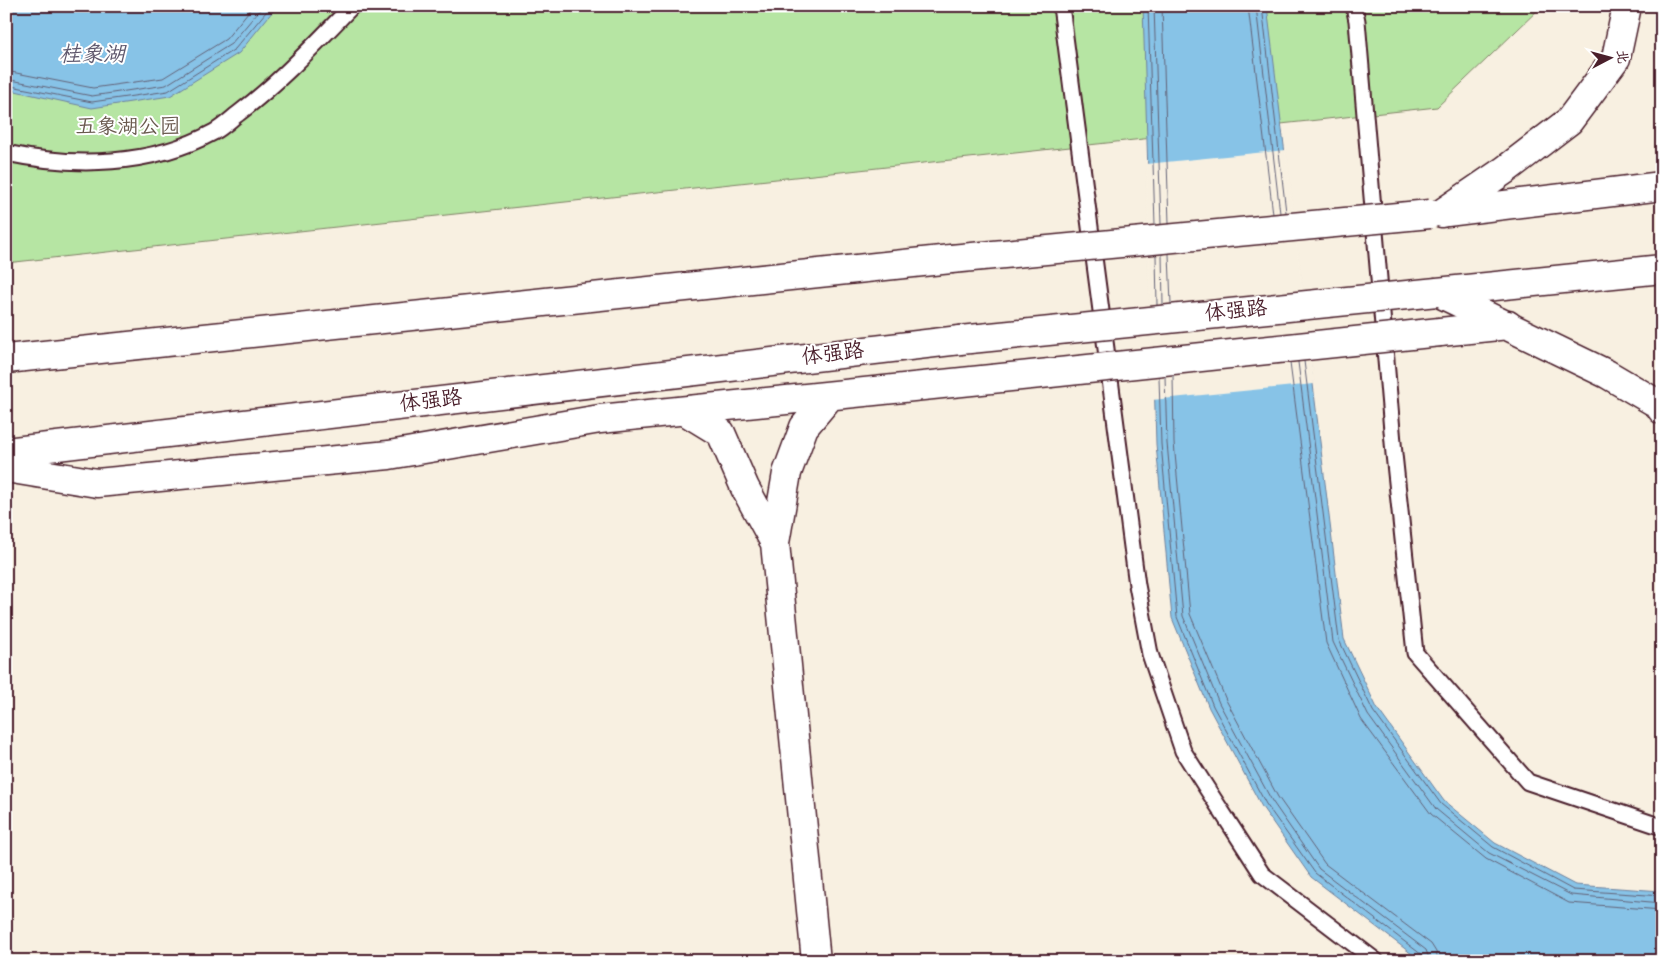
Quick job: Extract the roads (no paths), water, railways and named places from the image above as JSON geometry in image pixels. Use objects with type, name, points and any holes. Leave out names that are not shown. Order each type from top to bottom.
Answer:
[{"type":"main road","points":[[1436,213],[1505,170],[1569,121],[1616,58],[1627,6]]},
{"type":"main road","points":[[6,359],[951,259],[1436,213],[1662,186]]},
{"type":"main road","name":"体强路","points":[[6,452],[960,340],[1662,269]]},
{"type":"main road","points":[[1437,292],[1607,374],[1658,404],[1662,410]]},
{"type":"main road","points":[[6,468],[97,483],[389,455],[600,419],[1508,325]]},
{"type":"main road","points":[[816,961],[775,543],[786,473],[804,427],[830,396]]},
{"type":"main road","points":[[686,411],[721,433],[745,488],[775,543]]},
{"type":"lane","points":[[6,153],[43,161],[104,163],[164,152],[215,132],[263,95],[352,6]]},
{"type":"lane","points":[[1061,6],[1132,547],[1150,654],[1183,751],[1262,874],[1376,961]]},
{"type":"lane","points":[[1354,6],[1358,31],[1394,454],[1415,653],[1528,782],[1662,827]]},
{"type":"water","name":"桂象湖","points":[[6,6],[277,6],[239,53],[170,96],[92,108],[6,89]]},
{"type":"water","points":[[1143,6],[1267,6],[1344,639],[1377,708],[1444,801],[1495,843],[1575,885],[1662,891],[1662,961],[1421,961],[1311,877],[1262,807],[1209,708],[1172,618],[1156,444]]},
{"type":"park label","name":"五象湖公园","points":[[128,128]]}]
